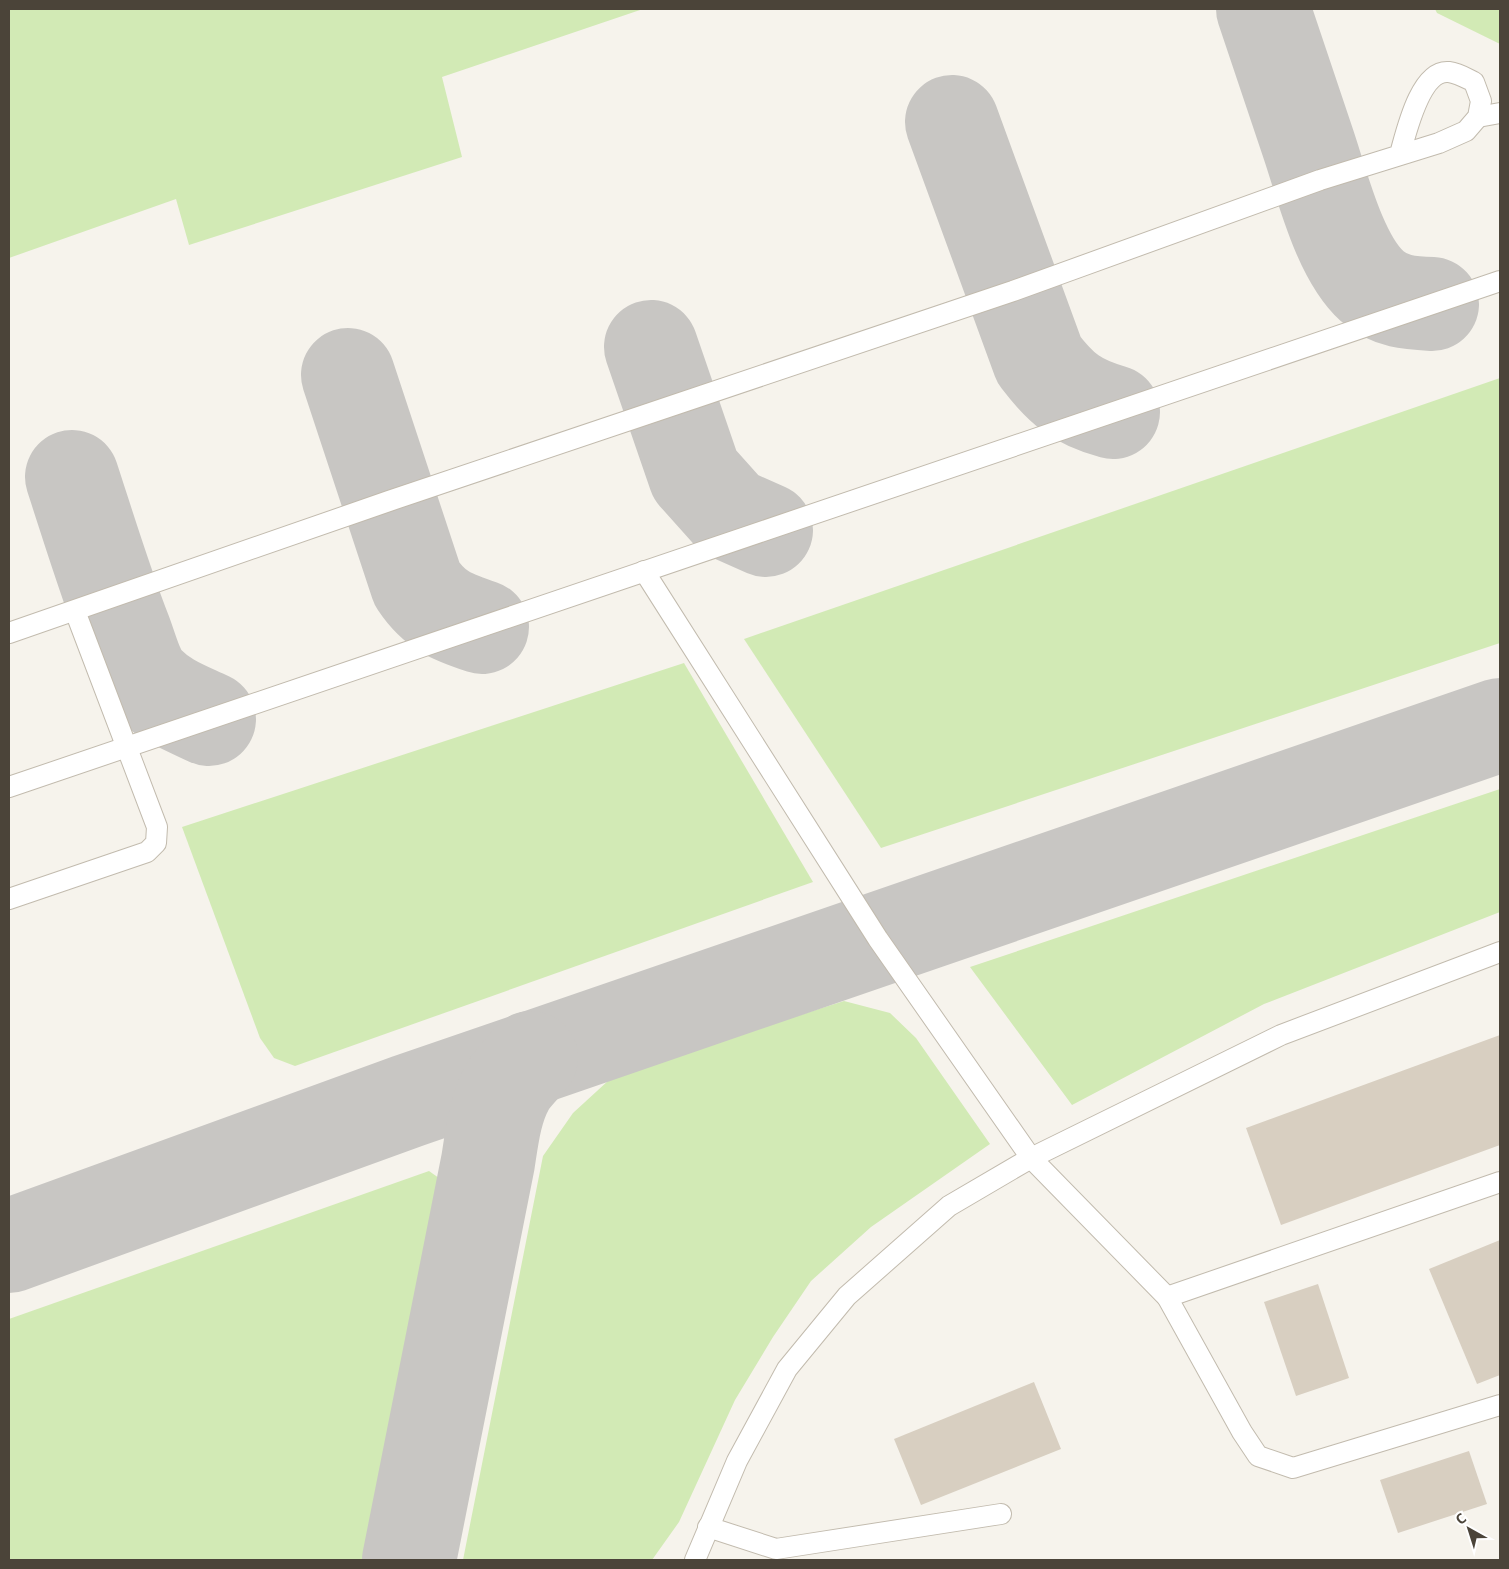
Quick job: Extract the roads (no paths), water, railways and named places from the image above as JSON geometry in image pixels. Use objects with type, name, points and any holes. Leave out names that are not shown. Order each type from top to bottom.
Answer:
[{"type":"lane","points":[[9,634],[408,494],[1013,291],[1320,180],[1440,143],[1466,131],[1478,117],[1480,101],[1474,82],[1459,74],[1447,71],[1435,76],[1420,93],[1400,154]]},
{"type":"lane","points":[[1478,117],[1500,113]]},
{"type":"lane","points":[[9,787],[1500,281]]},
{"type":"lane","points":[[644,571],[878,939],[1030,1158],[1167,1298],[1242,1432],[1258,1456],[1293,1468],[1500,1406]]},
{"type":"lane","points":[[9,899],[147,852],[156,843],[157,827],[75,611]]},
{"type":"lane","points":[[695,1560],[737,1461],[787,1368],[847,1296],[949,1206],[1030,1158],[1281,1035],[1500,952]]},
{"type":"lane","points":[[1167,1298],[1500,1182]]},
{"type":"lane","points":[[708,1527],[776,1549],[1001,1514]]}]
